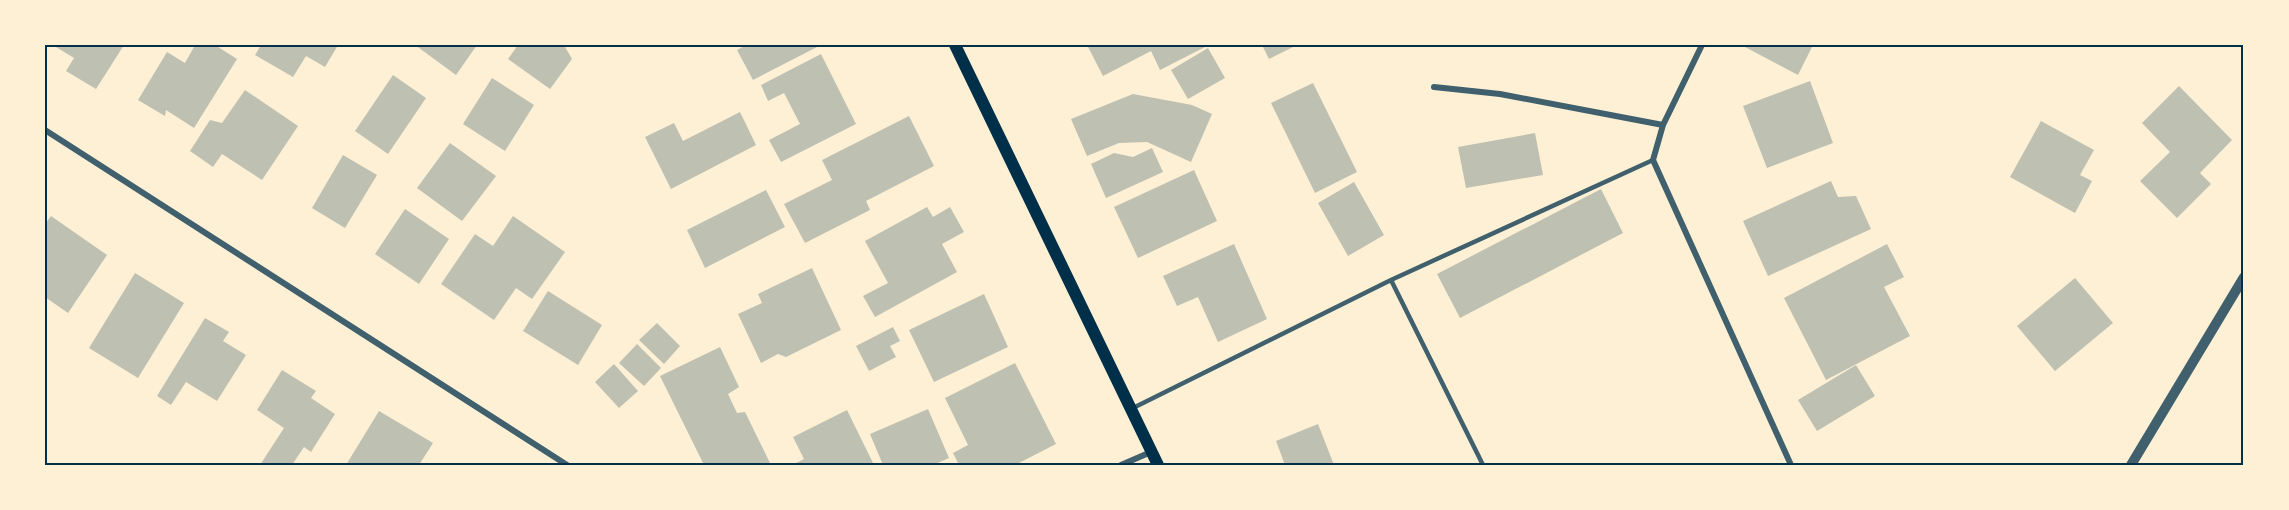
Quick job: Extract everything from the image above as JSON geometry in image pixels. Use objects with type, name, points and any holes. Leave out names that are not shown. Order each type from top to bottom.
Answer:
[{"type":"main road","points":[[955,45],[1158,465]]},
{"type":"street","points":[[1702,45],[1663,125],[1653,160],[1791,465]]},
{"type":"street","points":[[1434,87],[1500,94],[1663,125]]},
{"type":"street","points":[[45,130],[567,465]]},
{"type":"street","points":[[2131,465],[2244,277]]},
{"type":"street","points":[[1121,465],[1152,451]]},
{"type":"lane","points":[[1131,409],[1391,280],[1653,160]]},
{"type":"lane","points":[[1391,280],[1484,465]]},
{"type":"building","points":[[57,45],[124,45],[96,89],[66,71],[74,58],[56,47]]},
{"type":"building","points":[[195,45],[215,45],[237,59],[194,128],[166,110],[165,116],[138,100],[167,52],[185,63]]},
{"type":"building","points":[[261,45],[338,45],[325,67],[306,56],[293,77],[255,55]]},
{"type":"building","points":[[415,45],[477,45],[456,75]]},
{"type":"building","points":[[518,45],[564,45],[572,59],[550,89],[508,59]]},
{"type":"building","points":[[746,45],[821,45],[753,80],[737,50]]},
{"type":"building","points":[[1087,45],[1209,45],[1160,70],[1151,51],[1103,76]]},
{"type":"building","points":[[1262,45],[1297,45],[1269,59]]},
{"type":"building","points":[[1746,45],[1813,45],[1798,75],[1745,47]]},
{"type":"building","points":[[1208,48],[1225,78],[1188,99],[1171,70]]},
{"type":"building","points":[[821,54],[856,124],[781,162],[769,140],[800,124],[784,93],[768,101],[761,85]]},
{"type":"building","points":[[393,75],[426,98],[388,154],[355,131]]},
{"type":"building","points":[[492,78],[534,105],[505,151],[463,124]]},
{"type":"building","points":[[1810,81],[1833,143],[1767,168],[1743,106]]},
{"type":"building","points":[[1313,83],[1357,172],[1315,193],[1271,103]]},
{"type":"building","points":[[2179,86],[2232,140],[2200,173],[2211,184],[2177,218],[2140,181],[2170,152],[2142,123]]},
{"type":"building","points":[[245,90],[298,126],[262,180],[222,154],[213,167],[190,151],[210,120],[222,123]]},
{"type":"building","points":[[1133,94],[1192,105],[1212,114],[1191,162],[1147,142],[1119,143],[1087,156],[1071,119]]},
{"type":"building","points":[[740,112],[756,145],[671,189],[645,137],[674,123],[683,141]]},
{"type":"building","points":[[909,116],[934,166],[866,201],[870,210],[805,243],[784,204],[832,180],[822,160]]},
{"type":"building","points":[[2041,121],[2094,150],[2080,175],[2092,181],[2075,213],[2010,177]]},
{"type":"building","points":[[1535,133],[1543,175],[1466,188],[1458,147]]},
{"type":"building","points":[[450,143],[496,176],[462,221],[417,188]]},
{"type":"building","points":[[1152,148],[1163,172],[1106,198],[1091,164],[1114,153],[1133,157]]},
{"type":"building","points":[[343,155],[377,175],[345,228],[312,208]]},
{"type":"building","points":[[1194,170],[1217,221],[1138,258],[1114,207]]},
{"type":"building","points":[[1831,181],[1838,197],[1856,196],[1871,229],[1768,276],[1743,221]]},
{"type":"building","points":[[1354,182],[1384,235],[1348,256],[1318,203]]},
{"type":"building","points":[[1601,189],[1623,233],[1460,318],[1437,274]]},
{"type":"building","points":[[766,190],[785,227],[705,268],[687,230]]},
{"type":"building","points":[[927,207],[933,217],[950,207],[964,232],[942,244],[957,272],[875,317],[863,296],[888,283],[865,241]]},
{"type":"building","points":[[405,209],[449,239],[419,284],[375,254]]},
{"type":"building","points":[[51,216],[107,255],[68,313],[45,297],[45,224]]},
{"type":"building","points":[[513,216],[565,252],[532,299],[516,288],[494,320],[441,284],[475,234],[493,246]]},
{"type":"building","points":[[1234,244],[1267,319],[1218,342],[1198,297],[1177,306],[1163,276]]},
{"type":"building","points":[[1887,244],[1904,277],[1884,287],[1910,336],[1826,380],[1784,298]]},
{"type":"building","points":[[812,268],[841,330],[786,357],[778,354],[761,363],[738,314],[762,303],[758,294]]},
{"type":"building","points":[[135,273],[184,303],[138,378],[89,348]]},
{"type":"building","points":[[2075,278],[2113,323],[2055,371],[2017,326]]},
{"type":"building","points":[[548,291],[602,325],[578,365],[523,331]]},
{"type":"building","points":[[984,294],[1008,347],[934,382],[909,330]]},
{"type":"building","points":[[205,318],[229,332],[223,341],[246,355],[217,401],[186,382],[171,405],[157,396]]},
{"type":"building","points":[[657,323],[680,346],[664,364],[639,340]]},
{"type":"building","points":[[893,327],[900,341],[890,346],[896,357],[869,371],[856,346]]},
{"type":"building","points":[[637,344],[661,368],[644,386],[619,363]]},
{"type":"building","points":[[720,347],[739,387],[728,394],[737,413],[745,412],[771,465],[704,465],[660,376]]},
{"type":"building","points":[[1015,363],[1056,444],[1015,465],[959,465],[953,453],[968,445],[945,398]]},
{"type":"building","points":[[614,364],[638,391],[619,408],[595,382]]},
{"type":"building","points":[[1856,365],[1875,396],[1817,431],[1798,400]]},
{"type":"building","points":[[282,370],[316,391],[311,398],[335,414],[311,452],[304,447],[292,465],[260,465],[284,428],[257,410]]},
{"type":"building","points":[[928,409],[949,458],[933,465],[883,465],[870,434]]},
{"type":"building","points":[[847,410],[874,465],[792,465],[804,459],[793,437]]},
{"type":"building","points":[[379,411],[433,443],[419,465],[346,465]]},
{"type":"building","points":[[1318,424],[1334,465],[1285,465],[1276,441]]}]
